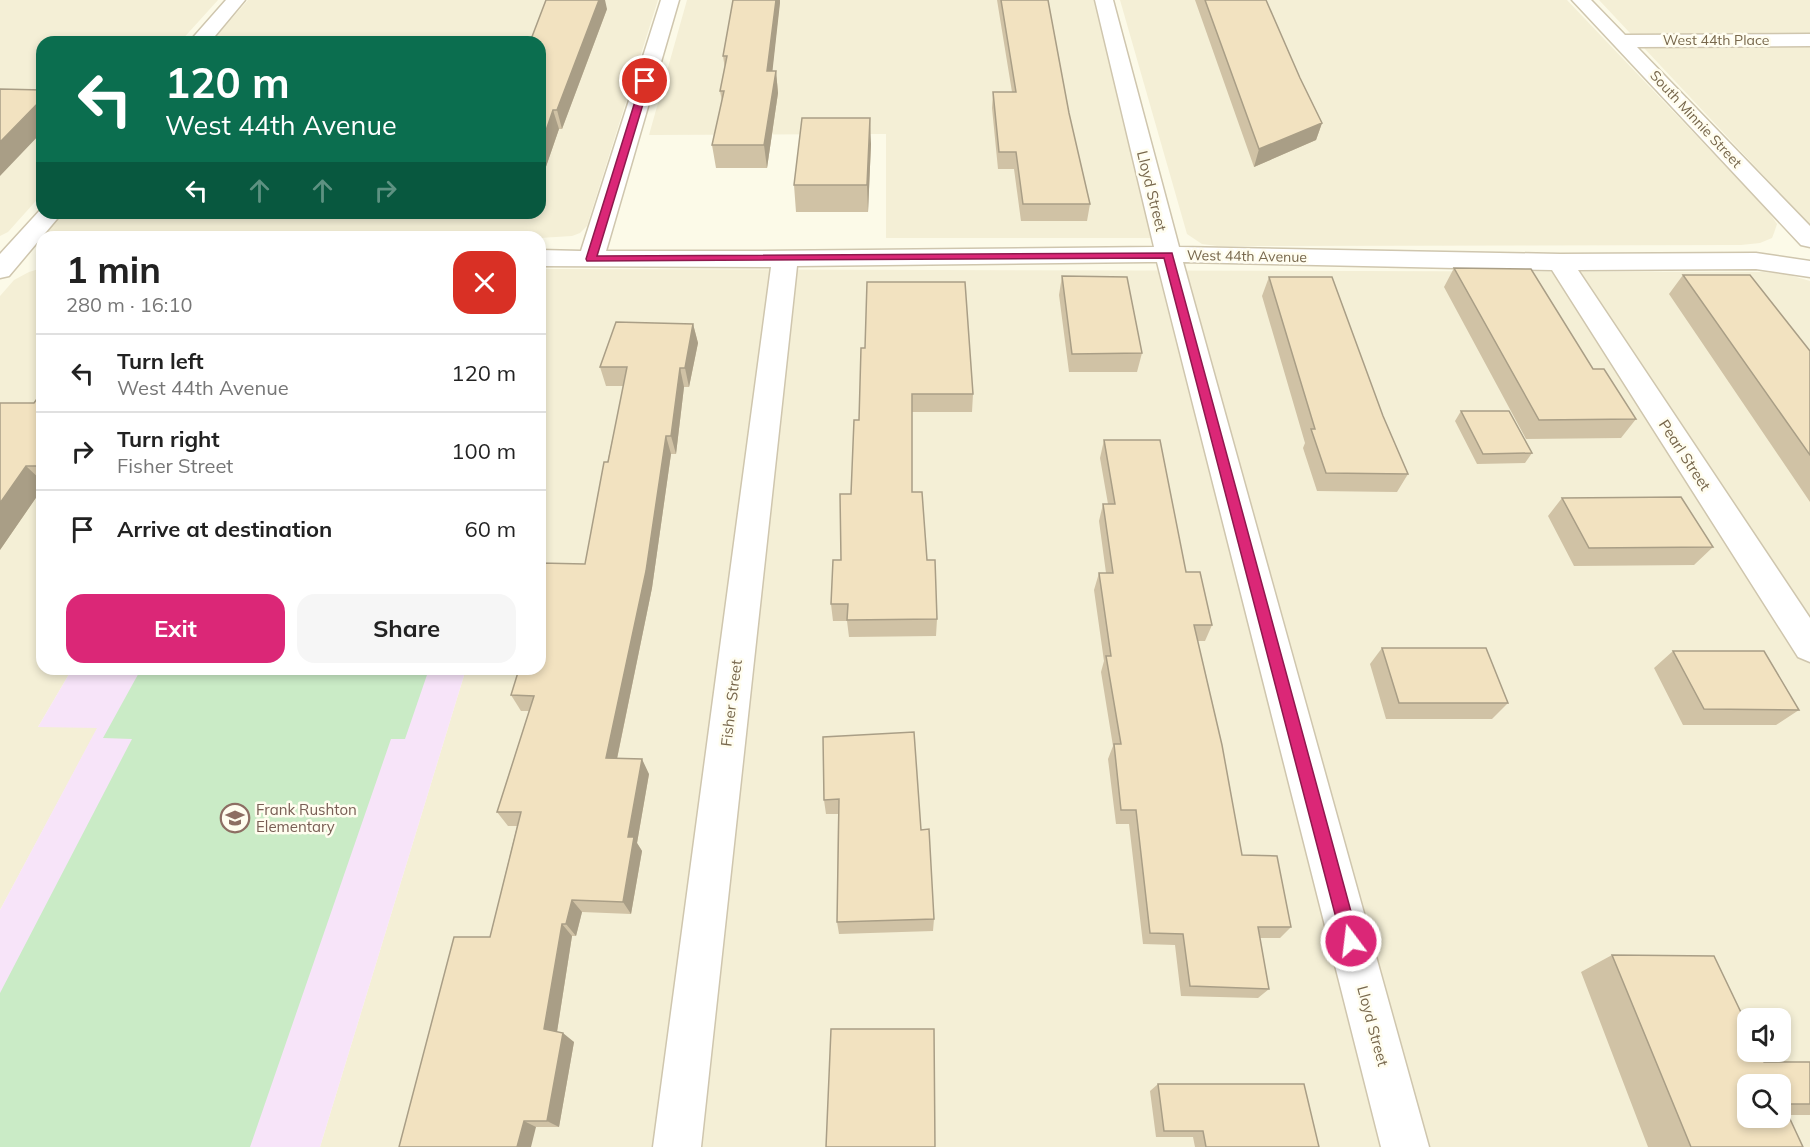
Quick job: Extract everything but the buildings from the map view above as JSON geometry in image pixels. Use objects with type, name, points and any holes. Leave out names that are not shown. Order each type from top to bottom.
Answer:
[{"type":"street","points":[[204,36],[236,0]]},
{"type":"street","points":[[591,259],[670,0]]},
{"type":"street","name":"Lloyd Street","points":[[1104,0],[1168,255],[1405,1147]]},
{"type":"street","name":"South Minnie Street","points":[[1581,0],[1810,240]]},
{"type":"street","name":"West 44th Place","points":[[1622,41],[1810,40]]},
{"type":"street","points":[[5,258],[44,219]]},
{"type":"street","points":[[5,258],[36,253]]},
{"type":"street","name":"West 44th Avenue","points":[[546,258],[1168,255],[1560,262],[1756,261],[1810,269]]},
{"type":"street","name":"Fisher Street","points":[[677,1147],[785,258]]},
{"type":"street","name":"Pearl Street","points":[[1560,262],[1810,647]]},
{"type":"shaded area","points":[[0,0],[218,0],[185,36],[36,36],[36,201],[8,232],[0,236]]},
{"type":"shaded area","points":[[248,0],[658,0],[587,226],[580,233],[572,236],[546,238],[546,231],[48,231],[57,219],[546,219],[546,36],[216,36]]},
{"type":"shaded area","points":[[687,0],[1096,0],[1153,238],[886,238],[886,134],[649,135]]},
{"type":"shaded area","points":[[1120,0],[1567,0],[1768,211],[1777,224],[1774,233],[1772,238],[1760,243],[1741,245],[1217,246],[1202,244],[1187,234]]},
{"type":"shaded area","points":[[1599,0],[1810,0],[1810,225]]},
{"type":"shaded area","points":[[546,269],[1764,272],[1786,274],[1810,281],[1810,1147],[320,1147],[464,675],[546,675]]},
{"type":"shaded area","points":[[36,270],[36,675],[68,675],[38,727],[98,727],[0,910],[0,296],[14,280]]},
{"type":"shaded area","name":"Frank Rushton Elementary","points":[[68,675],[464,675],[320,1147],[0,1147],[0,910],[97,728],[38,727]]},
{"type":"green space","name":"Frank Rushton Elementary","points":[[138,675],[427,675],[405,739],[391,739],[250,1147],[0,1147],[0,993],[132,739],[103,738]]},
{"type":"place","name":"Frank Rushton Elementary","points":[[235,818]]},
{"type":"route","points":[[645,81],[591,259],[1168,255],[1351,941]]}]
